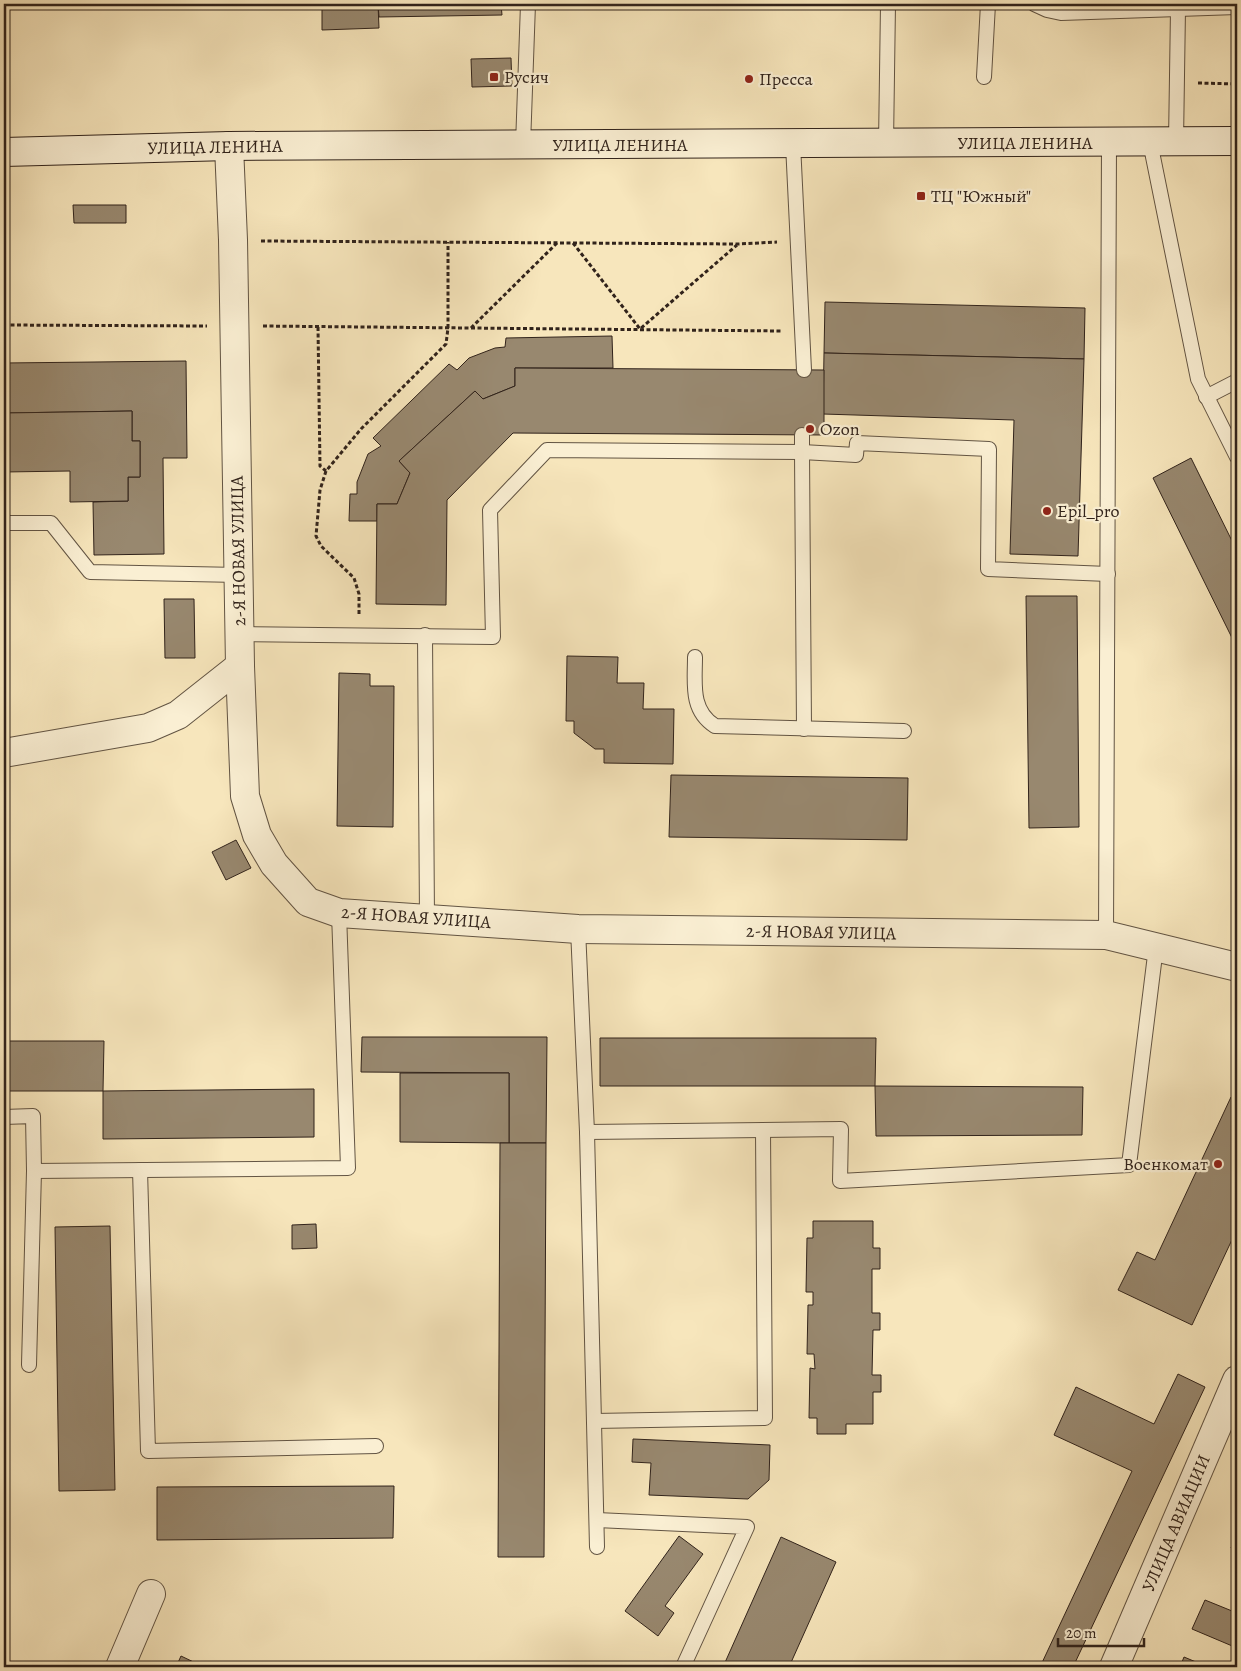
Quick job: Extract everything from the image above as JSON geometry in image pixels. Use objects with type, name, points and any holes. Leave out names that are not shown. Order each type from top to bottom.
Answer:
[{"type":"street","name":"УЛИЦА ЛЕНИНА","points":[[4,152],[229,146],[1237,141]]},
{"type":"street","name":"2-Я НОВАЯ УЛИЦА","points":[[229,146],[233,240],[240,666],[245,796],[258,835],[274,864],[308,902],[339,913],[578,928],[1106,936],[1237,966]]},
{"type":"street","points":[[4,753],[148,728],[178,715],[240,666]]},
{"type":"street","name":"УЛИЦА АВИАЦИИ","points":[[1114,1667],[1237,1380]]},
{"type":"street","points":[[120,1667],[151,1594]]},
{"type":"lane","points":[[523,145],[528,4]]},
{"type":"lane","points":[[886,144],[888,4]]},
{"type":"lane","points":[[984,77],[988,4]]},
{"type":"lane","points":[[1034,4],[1047,10],[1061,13],[1237,7]]},
{"type":"lane","points":[[1178,9],[1177,83],[1163,142],[1198,379],[1237,457]]},
{"type":"lane","points":[[1106,936],[1109,142]]},
{"type":"lane","points":[[793,144],[804,370]]},
{"type":"lane","points":[[1206,397],[1237,381]]},
{"type":"lane","points":[[802,435],[804,729]]},
{"type":"lane","points":[[240,634],[492,637],[490,510],[546,450],[802,452],[856,455],[857,444],[989,449],[988,568],[1108,574]]},
{"type":"lane","points":[[4,523],[51,523],[90,572],[239,575]]},
{"type":"lane","points":[[425,635],[428,919]]},
{"type":"lane","points":[[695,657],[695,698],[699,711],[706,721],[715,726],[904,731]]},
{"type":"lane","points":[[34,1171],[348,1168],[339,913]]},
{"type":"lane","points":[[578,928],[587,1132],[597,1547]]},
{"type":"lane","points":[[587,1132],[840,1129],[840,1181],[1129,1165],[1156,947]]},
{"type":"lane","points":[[4,1117],[33,1116],[34,1171],[29,1365]]},
{"type":"lane","points":[[594,1421],[765,1418],[763,1130]]},
{"type":"lane","points":[[140,1170],[148,1452],[376,1446]]},
{"type":"lane","points":[[597,1520],[747,1527],[683,1667]]},
{"type":"path","points":[[1177,83],[1237,84]]},
{"type":"path","points":[[233,240],[738,244],[797,240]]},
{"type":"path","points":[[360,635],[359,594],[354,578],[321,546],[316,536],[320,490],[326,471],[361,429],[446,344],[448,328],[448,242]]},
{"type":"path","points":[[471,328],[557,243]]},
{"type":"path","points":[[573,243],[640,329]]},
{"type":"path","points":[[640,329],[738,244]]},
{"type":"path","points":[[4,325],[803,331]]},
{"type":"path","points":[[318,327],[320,466],[326,471]]},
{"type":"building","points":[[322,4],[378,4],[379,28],[322,30]]},
{"type":"building","points":[[378,4],[501,4],[502,15],[379,17]]},
{"type":"building","points":[[961,4],[961,5],[928,5]]},
{"type":"building","points":[[511,58],[512,86],[472,87],[471,59]]},
{"type":"building","points":[[73,205],[126,205],[126,223],[74,223]]},
{"type":"building","points":[[825,302],[1085,308],[1084,359],[824,353]]},
{"type":"building","points":[[612,336],[613,368],[515,368],[515,386],[483,399],[475,391],[399,461],[410,473],[397,504],[377,504],[377,521],[349,521],[350,494],[357,494],[357,482],[368,454],[381,446],[373,438],[449,364],[457,370],[469,358],[495,348],[505,347],[506,338]]},
{"type":"building","points":[[824,353],[1084,359],[1078,556],[1010,554],[1014,420],[823,414]]},
{"type":"building","points":[[186,361],[187,458],[163,458],[164,554],[94,555],[93,502],[128,501],[128,477],[140,477],[140,441],[132,441],[132,411],[4,413],[4,363]]},
{"type":"building","points":[[515,368],[824,370],[824,435],[513,433],[447,500],[446,605],[376,604],[377,504],[397,504],[410,473],[399,461],[475,391],[483,399],[515,386]]},
{"type":"building","points":[[132,411],[132,441],[140,441],[140,477],[128,477],[128,501],[70,502],[70,471],[4,472],[4,413]]},
{"type":"building","points":[[1191,458],[1237,551],[1237,648],[1153,478]]},
{"type":"building","points":[[1026,596],[1077,596],[1079,827],[1029,828]]},
{"type":"building","points":[[164,599],[194,599],[195,658],[165,658]]},
{"type":"building","points":[[567,656],[618,657],[617,683],[644,683],[643,709],[674,709],[673,764],[604,763],[604,749],[595,749],[574,733],[574,721],[566,721]]},
{"type":"building","points":[[339,673],[370,674],[370,686],[394,686],[393,827],[337,826]]},
{"type":"building","points":[[671,775],[908,778],[907,840],[669,837]]},
{"type":"building","points":[[236,840],[251,868],[226,880],[212,852]]},
{"type":"building","points":[[362,1037],[547,1037],[546,1143],[509,1143],[509,1073],[361,1072]]},
{"type":"building","points":[[600,1038],[876,1038],[875,1086],[600,1086]]},
{"type":"building","points":[[4,1041],[104,1041],[103,1091],[4,1091]]},
{"type":"building","points":[[400,1073],[509,1073],[509,1143],[400,1142]]},
{"type":"building","points":[[875,1086],[1083,1087],[1082,1135],[876,1136]]},
{"type":"building","points":[[314,1089],[314,1137],[103,1139],[103,1091]]},
{"type":"building","name":"Военкомат","points":[[1231,1097],[1237,1100],[1237,1229],[1192,1325],[1118,1290],[1137,1252],[1155,1260]]},
{"type":"building","points":[[500,1143],[546,1143],[544,1557],[498,1557]]},
{"type":"building","points":[[813,1221],[873,1221],[873,1248],[880,1248],[880,1269],[872,1269],[872,1313],[880,1313],[880,1330],[873,1330],[872,1375],[881,1375],[881,1392],[873,1392],[873,1424],[846,1424],[846,1434],[817,1434],[817,1418],[809,1418],[810,1368],[815,1369],[814,1354],[807,1354],[808,1305],[813,1305],[813,1292],[806,1292],[807,1238],[813,1238]]},
{"type":"building","points":[[316,1224],[317,1248],[292,1249],[292,1225]]},
{"type":"building","points":[[110,1226],[115,1490],[59,1491],[55,1227]]},
{"type":"building","points":[[1178,1374],[1205,1387],[1073,1667],[1040,1667],[1132,1471],[1054,1435],[1076,1387],[1154,1424]]},
{"type":"building","points":[[633,1439],[770,1445],[769,1480],[748,1499],[649,1495],[651,1463],[632,1462]]},
{"type":"building","points":[[394,1486],[393,1538],[157,1540],[157,1487]]},
{"type":"building","points":[[1237,1534],[1237,1551],[1231,1548]]},
{"type":"building","points":[[679,1536],[703,1554],[665,1606],[674,1613],[658,1636],[625,1611]]},
{"type":"building","points":[[781,1537],[836,1562],[789,1667],[723,1667]]},
{"type":"building","points":[[1205,1600],[1237,1613],[1237,1648],[1192,1629]]},
{"type":"building","points":[[181,1656],[204,1667],[176,1667]]},
{"type":"building","points":[[1184,1657],[1208,1667],[1180,1667]]},
{"type":"place","name":"Русич","points":[[494,77]]},
{"type":"place","name":"Пресса","points":[[749,79]]},
{"type":"place","name":"ТЦ \"Южный\"","points":[[921,196]]},
{"type":"place","name":"Ozon","points":[[810,429]]},
{"type":"place","name":"Epil_pro","points":[[1047,511]]},
{"type":"place","name":"Военкомат","points":[[1218,1164]]}]
